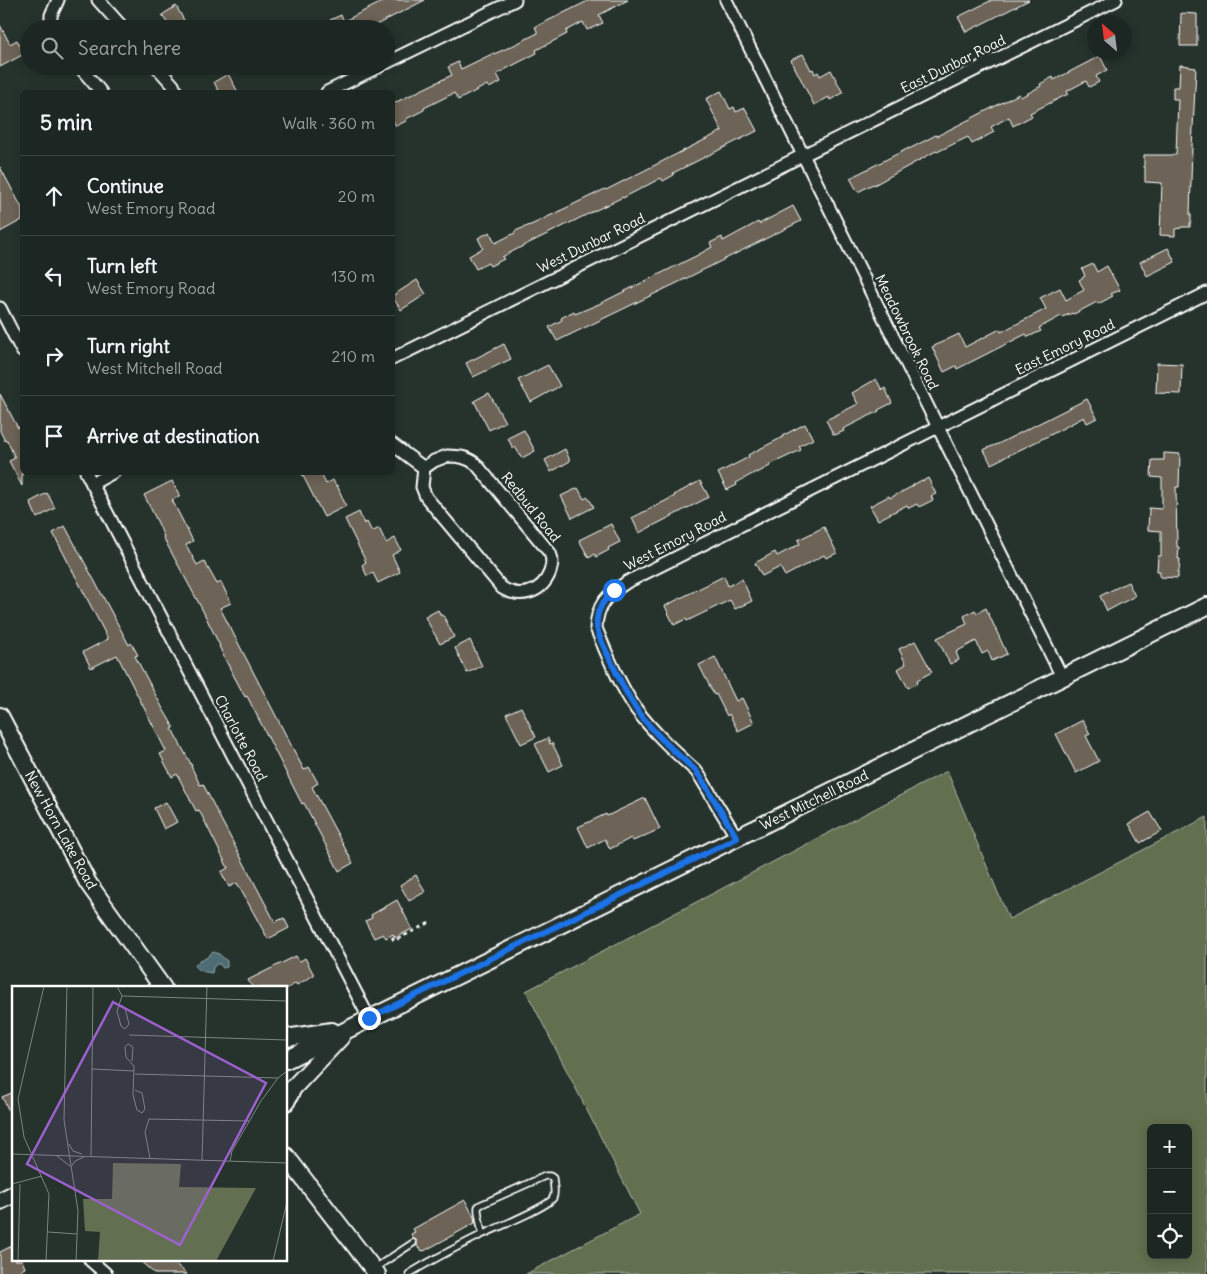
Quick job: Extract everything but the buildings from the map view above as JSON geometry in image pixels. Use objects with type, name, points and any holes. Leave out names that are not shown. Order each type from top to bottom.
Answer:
[{"type":"main road","name":"West Mitchell Road","points":[[288,1059],[1207,606]]},
{"type":"main road","name":"New Horn Lake Road","points":[[0,716],[88,883],[162,986]]},
{"type":"main road","points":[[288,1038],[349,1028]]},
{"type":"main road","points":[[288,1097],[292,1088],[349,1028]]},
{"type":"main road","points":[[288,1159],[376,1272]]},
{"type":"street","points":[[51,20],[51,15],[58,0]]},
{"type":"street","points":[[98,0],[116,20]]},
{"type":"street","points":[[395,59],[515,0]]},
{"type":"street","name":"Meadowbrook Road","points":[[726,0],[1062,677]]},
{"type":"street","name":"East Dunbar Road","points":[[804,154],[1116,0]]},
{"type":"street","points":[[87,75],[99,90]]},
{"type":"street","points":[[164,75],[175,90]]},
{"type":"street","points":[[331,90],[362,75]]},
{"type":"street","name":"West Dunbar Road","points":[[395,358],[804,154]]},
{"type":"street","name":"East Emory Road","points":[[937,427],[1207,294]]},
{"type":"street","points":[[0,308],[20,347]]},
{"type":"street","name":"West Emory Road","points":[[737,838],[696,771],[652,728],[627,694],[596,628],[601,605],[614,590],[627,582],[937,427]]},
{"type":"street","points":[[395,446],[424,468]]},
{"type":"street","name":"Redbud Road","points":[[447,456],[463,457],[470,459],[476,464],[550,553],[553,561],[552,567],[540,588],[524,594],[516,594],[502,588],[426,498],[422,487],[424,468],[434,461],[447,456]]},
{"type":"street","name":"Charlotte Road","points":[[88,475],[369,1018]]},
{"type":"street","points":[[92,484],[108,475]]},
{"type":"street","points":[[92,1262],[106,1274]]},
{"type":"lane","points":[[409,1274],[482,1234],[549,1202],[554,1194],[553,1178],[545,1176],[480,1205],[478,1211],[482,1234]]},
{"type":"lane","points":[[376,1272],[413,1243]]},
{"type":"path","points":[[392,938],[394,941],[429,923]]},
{"type":"green space","points":[[947,771],[1009,919],[1207,817],[1207,1274],[526,1274],[640,1214],[526,991]]},
{"type":"water","points":[[213,952],[219,954],[227,961],[227,967],[223,968],[216,964],[212,973],[202,971],[196,967],[195,965],[200,960]]},
{"type":"route","points":[[369,1018],[737,838],[696,771],[643,718],[623,686],[596,628],[601,605],[614,590]]}]
